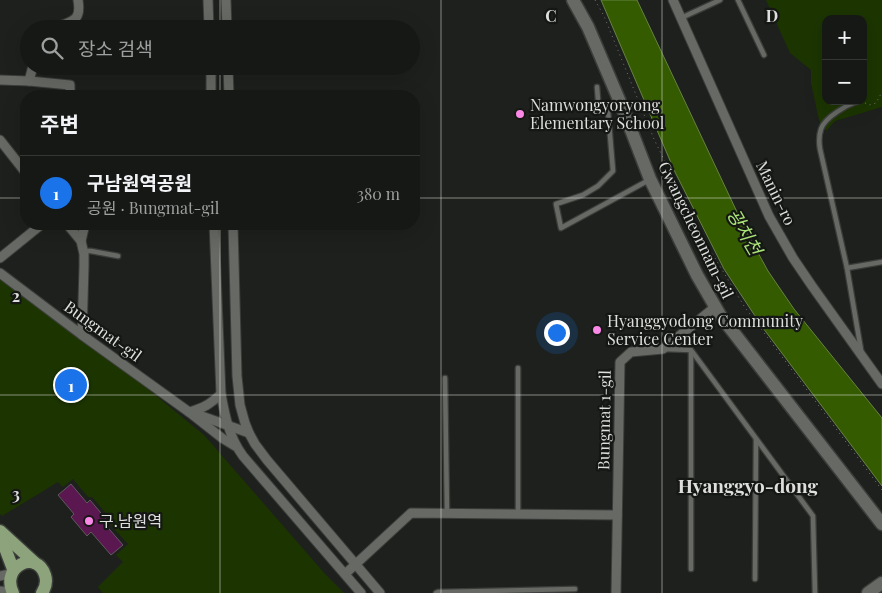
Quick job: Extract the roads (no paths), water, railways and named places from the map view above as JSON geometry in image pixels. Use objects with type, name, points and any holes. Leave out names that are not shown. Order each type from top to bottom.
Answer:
[{"type":"main road","points":[[0,531],[44,571],[47,590]]},
{"type":"main road","points":[[0,535],[9,586],[8,592]]},
{"type":"main road","points":[[7,573],[23,562],[34,563]]},
{"type":"street","points":[[75,20],[79,5],[78,0]]},
{"type":"street","points":[[208,0],[209,20]]},
{"type":"street","points":[[226,0],[227,20]]},
{"type":"street","name":"Gwangcheonnam-gil","points":[[573,0],[588,27],[650,179],[720,315],[882,524]]},
{"type":"street","name":"Manin-ro","points":[[673,0],[764,208],[793,258],[862,357],[878,372],[882,384]]},
{"type":"street","points":[[29,81],[31,75]]},
{"type":"street","points":[[211,75],[211,90]]},
{"type":"street","points":[[228,75],[229,90]]},
{"type":"street","points":[[0,80],[70,85],[70,90]]},
{"type":"street","points":[[0,140],[20,165]]},
{"type":"street","points":[[0,258],[35,230]]},
{"type":"street","points":[[72,230],[81,241]]},
{"type":"street","points":[[82,335],[84,266],[81,241],[84,230]]},
{"type":"street","name":"Bungmat-gil","points":[[214,230],[221,394],[228,425],[236,447]]},
{"type":"street","points":[[233,230],[237,376],[240,405],[249,433],[268,460],[380,593]]},
{"type":"street","name":"Bungmat-gil","points":[[0,273],[236,447],[360,593]]},
{"type":"street","points":[[663,349],[716,307]]},
{"type":"street","name":"Bungmat 1-gil","points":[[616,593],[620,362],[631,352],[663,349]]},
{"type":"street","points":[[189,412],[203,408],[221,394]]},
{"type":"street","name":"Bungmat-gil","points":[[189,412],[249,433]]},
{"type":"street","points":[[345,574],[411,513],[617,516]]},
{"type":"street","points":[[868,593],[882,583]]},
{"type":"lane","points":[[681,18],[720,0]]},
{"type":"lane","points":[[738,0],[764,55]]},
{"type":"lane","points":[[597,87],[600,112],[608,111],[613,171],[598,186],[583,195],[556,204],[561,228],[650,179]]},
{"type":"lane","points":[[848,105],[824,123],[819,140],[847,268],[862,357]]},
{"type":"lane","points":[[83,251],[118,256]]},
{"type":"lane","points":[[847,268],[882,262]]},
{"type":"lane","points":[[663,349],[691,350]]},
{"type":"lane","points":[[691,350],[813,516],[815,593]]},
{"type":"lane","points":[[691,350],[691,570]]},
{"type":"lane","points":[[518,368],[518,514]]},
{"type":"lane","points":[[445,378],[447,514]]},
{"type":"lane","points":[[755,579],[756,438]]},
{"type":"lane","points":[[436,593],[575,590]]},
{"type":"water","name":"광치천","points":[[601,0],[637,0],[745,229],[768,271],[794,309],[882,418],[882,486],[763,328],[724,269],[675,172]]},
{"type":"place","name":"Namwongyoryong Elementary School","points":[[520,114]]},
{"type":"place","name":"Hyanggyodong Community Service Center","points":[[597,330]]},
{"type":"place","name":"구남원역공원","points":[[71,385]]},
{"type":"place","name":"구.남원역","points":[[89,521]]},
{"type":"district","name":"Hyanggyo-dong","points":[[748,486]]}]
